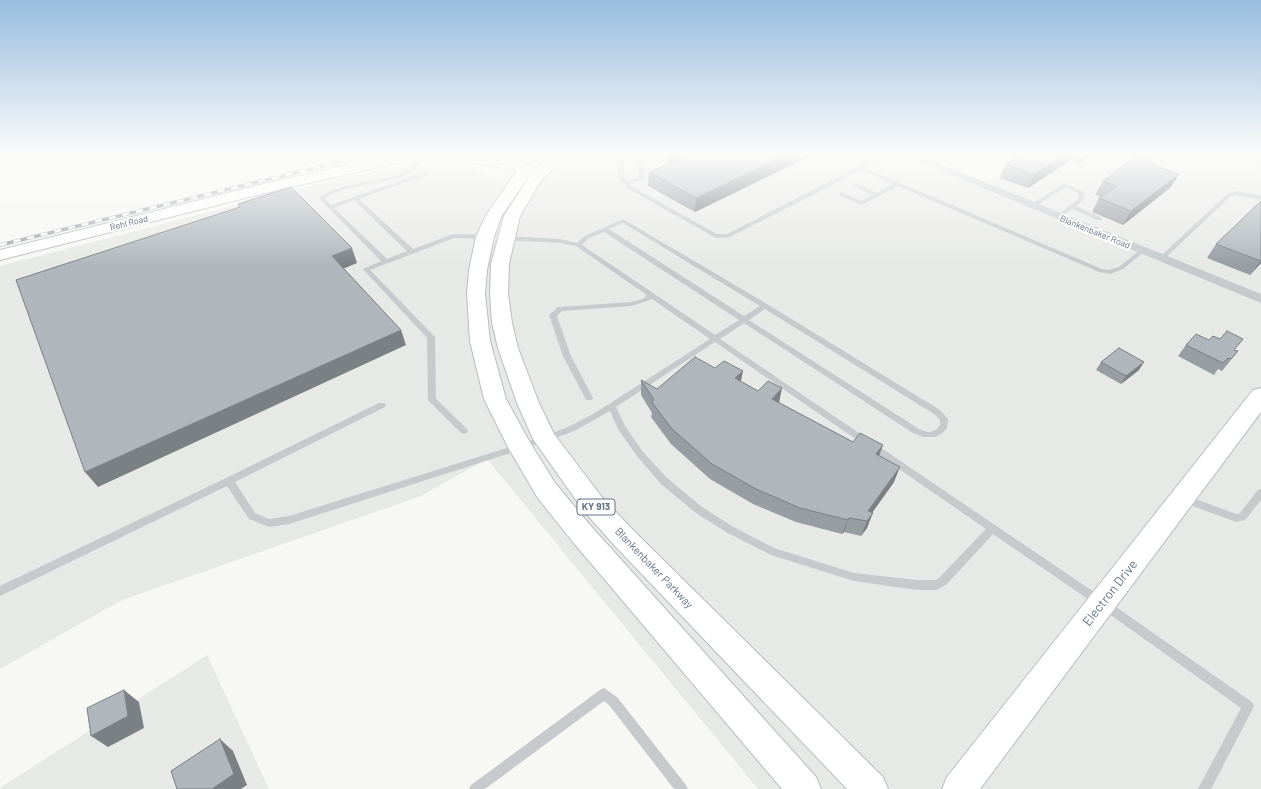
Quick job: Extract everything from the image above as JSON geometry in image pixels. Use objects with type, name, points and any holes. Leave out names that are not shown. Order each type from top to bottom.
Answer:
[{"type":"main road","name":"Rehl Road","points":[[0,255],[256,192]]},
{"type":"main road","name":"Blankenbaker Parkway","points":[[526,192],[512,216],[495,238],[478,270],[477,288],[480,341],[495,399],[520,447],[546,490],[581,533],[804,789]]},
{"type":"main road","name":"Blankenbaker Parkway","points":[[495,238],[500,264],[499,294],[502,323],[508,348],[528,403],[545,439],[592,503],[624,538],[872,789]]},
{"type":"main road","name":"Electron Drive","points":[[959,789],[1261,396]]},
{"type":"street","name":"Blankenbaker Road","points":[[998,192],[1261,299]]},
{"type":"lane","points":[[335,192],[322,198],[385,261]]},
{"type":"lane","points":[[330,207],[373,192]]},
{"type":"lane","points":[[638,192],[716,236],[728,236],[814,192]]},
{"type":"lane","points":[[870,192],[877,195]]},
{"type":"lane","points":[[841,194],[862,203],[883,192]]},
{"type":"lane","points":[[915,192],[1101,271],[1110,272],[1121,268],[1142,251]]},
{"type":"lane","points":[[1032,206],[1053,192]]},
{"type":"lane","points":[[1059,217],[1072,207],[1082,196],[1078,192]]},
{"type":"lane","points":[[1162,258],[1193,227],[1229,195],[1237,193],[1261,198]]},
{"type":"lane","points":[[355,198],[411,251]]},
{"type":"lane","points":[[1072,207],[1100,218]]},
{"type":"lane","points":[[578,245],[587,237],[604,229],[623,221],[937,412],[944,419],[944,426],[940,431],[932,435],[926,435],[916,431],[604,229]]},
{"type":"lane","points":[[464,431],[432,400],[431,337],[366,269],[453,236],[560,240],[578,245],[993,528],[1248,706],[1205,789]]},
{"type":"lane","points":[[589,398],[567,356],[554,315],[560,309],[631,304],[645,300],[652,295]]},
{"type":"lane","points":[[229,481],[252,516],[269,523],[289,520],[545,439],[577,425],[612,406],[765,306]]},
{"type":"lane","points":[[0,591],[229,481],[382,405]]},
{"type":"lane","points":[[612,406],[622,426],[640,454],[664,481],[699,510],[729,529],[771,551],[854,577],[916,585],[937,585],[943,581],[993,528]]},
{"type":"lane","points":[[1183,498],[1236,518],[1242,517],[1261,493]]},
{"type":"lane","points":[[474,789],[604,694],[613,701],[682,789]]},
{"type":"shaded area","points":[[288,192],[1261,192],[1261,789],[758,789],[487,459],[421,496],[122,600],[0,669],[0,266]]},
{"type":"shaded area","points":[[207,655],[269,789],[0,789],[0,788]]},
{"type":"building","points":[[276,192],[296,192],[352,248],[332,256],[401,330],[85,472],[16,280],[240,207],[238,204]]},
{"type":"building","points":[[685,192],[709,192],[696,198]]},
{"type":"building","points":[[1108,192],[1156,192],[1131,211],[1099,198]]},
{"type":"building","points":[[1261,201],[1261,261],[1216,244]]},
{"type":"building","points":[[1227,331],[1243,339],[1234,350],[1238,351],[1231,359],[1228,358],[1223,363],[1186,345],[1196,334],[1209,340],[1213,336],[1220,339]]},
{"type":"building","points":[[1119,348],[1144,362],[1126,376],[1101,362]]},
{"type":"building","points":[[695,357],[715,368],[724,361],[743,371],[735,378],[758,391],[768,381],[782,388],[772,399],[853,442],[860,433],[883,445],[876,454],[900,467],[868,511],[873,513],[867,521],[849,518],[848,520],[800,508],[756,489],[712,464],[671,428],[652,402],[654,400],[641,380],[657,389]]},
{"type":"building","points":[[124,690],[128,716],[91,736],[87,708]]},
{"type":"building","points":[[220,739],[234,774],[212,789],[177,789],[171,771]]},
{"type":"railway","points":[[0,245],[217,192]]}]
